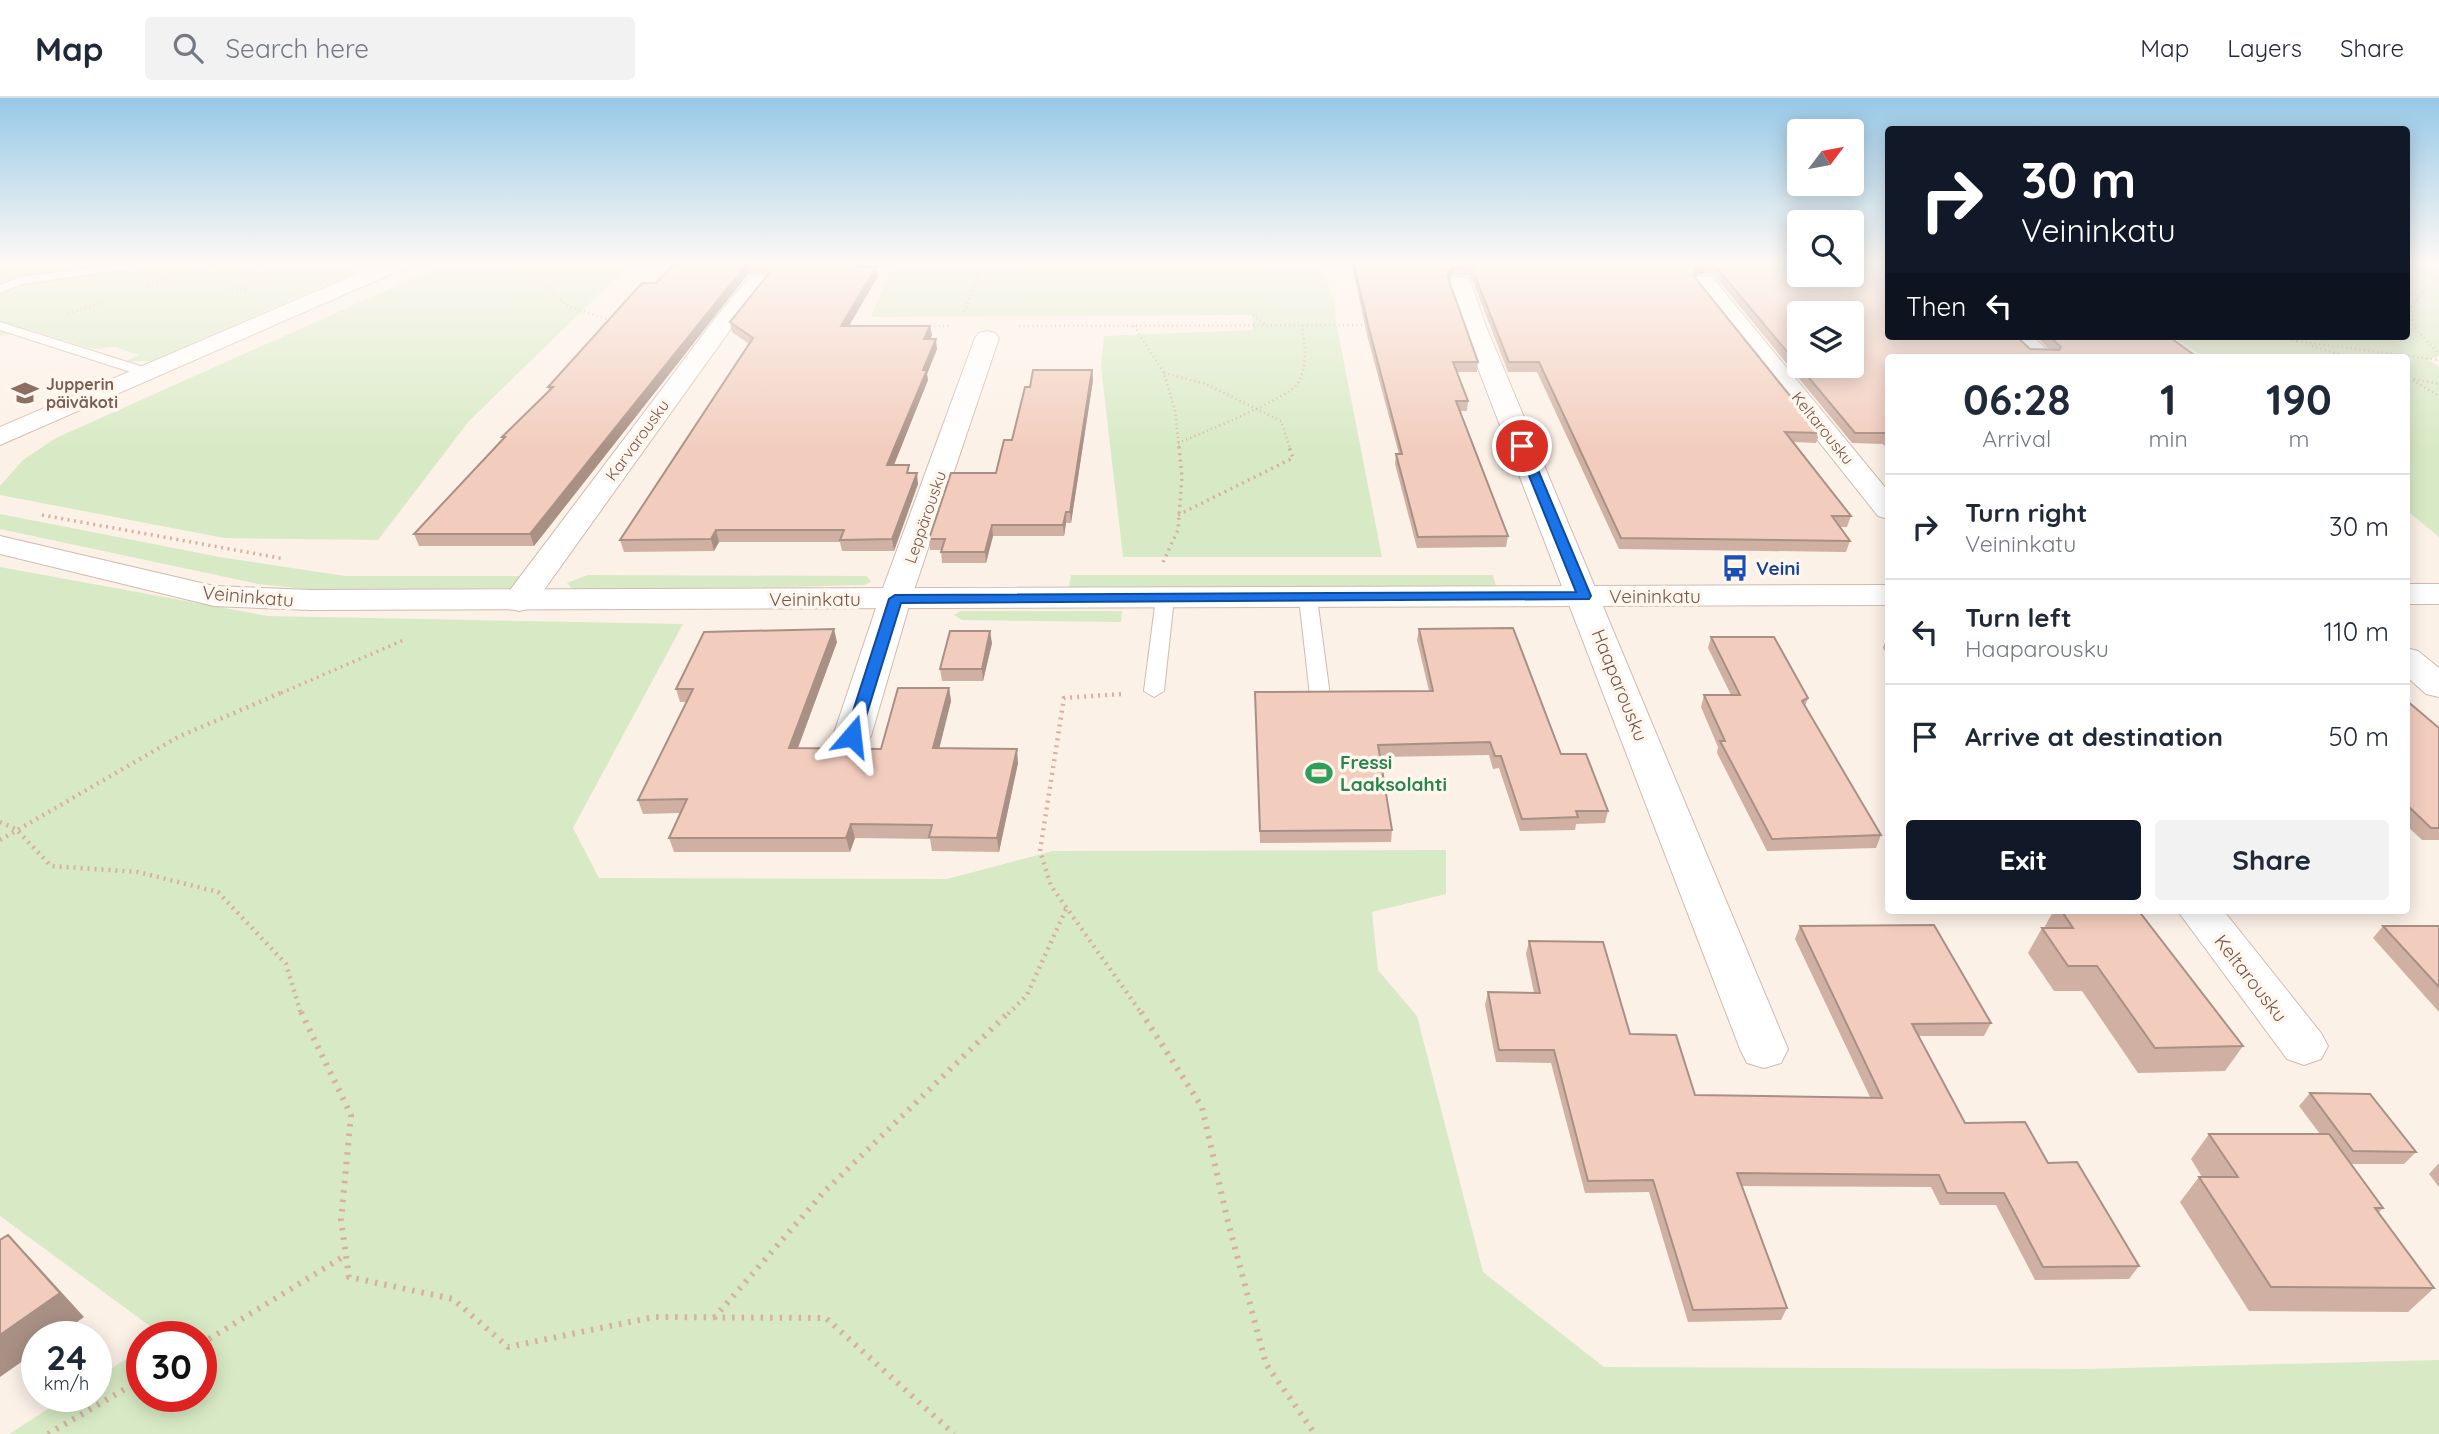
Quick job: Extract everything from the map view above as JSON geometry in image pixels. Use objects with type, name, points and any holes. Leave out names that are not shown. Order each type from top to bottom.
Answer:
[{"type":"street","points":[[0,437],[262,323]]},
{"type":"street","name":"Karvarousku","points":[[519,601],[723,323]]},
{"type":"street","name":"Haaparousku","points":[[1473,323],[1763,1049]]},
{"type":"street","name":"Keltarousku","points":[[1737,323],[1885,506]]},
{"type":"street","name":"Leppärousku","points":[[852,736],[895,599],[987,338]]},
{"type":"street","points":[[2023,340],[2039,354]]},
{"type":"street","name":"Veininkatu","points":[[0,545],[214,596],[311,600],[895,599],[1162,583],[1308,598],[1885,596]]},
{"type":"street","points":[[2410,594],[2439,594]]},
{"type":"street","points":[[2410,661],[2439,686]]},
{"type":"street","name":"Keltarousku","points":[[2202,914],[2304,1046]]},
{"type":"lane","points":[[0,326],[148,373]]},
{"type":"lane","points":[[1154,691],[1162,583]]},
{"type":"lane","points":[[1308,598],[1320,696]]},
{"type":"path","points":[[2413,323],[2439,354]]},
{"type":"path","points":[[1178,443],[1297,386],[1306,365],[1303,325]]},
{"type":"path","points":[[1018,326],[1368,325]]},
{"type":"path","points":[[917,326],[957,326]]},
{"type":"path","points":[[1135,326],[1164,373],[1175,410],[1182,477],[1178,530],[1162,583]]},
{"type":"path","points":[[2292,340],[2394,354]]},
{"type":"path","points":[[2297,341],[2339,354]]},
{"type":"path","points":[[2410,356],[2439,360]]},
{"type":"path","points":[[1164,373],[1206,384],[1280,421],[1293,458],[1178,515]]},
{"type":"path","points":[[2410,379],[2439,384]]},
{"type":"path","points":[[2410,380],[2439,396]]},
{"type":"path","points":[[0,840],[177,737],[412,636]]},
{"type":"path","points":[[1154,691],[1063,698],[1040,851],[1051,886],[1127,990],[1202,1107],[1227,1218],[1266,1364],[1315,1434]]},
{"type":"path","points":[[0,822],[16,829],[51,866],[138,872],[219,892],[286,964],[304,1022],[351,1115],[341,1220],[349,1277],[453,1299],[508,1347],[654,1317],[826,1318],[954,1434]]},
{"type":"path","points":[[715,1318],[823,1193],[1027,995],[1066,908]]},
{"type":"path","points":[[217,1334],[346,1255]]},
{"type":"path","points":[[48,1434],[126,1388]]},
{"type":"green space","points":[[0,323],[238,323],[151,361],[124,362],[139,355],[115,347],[93,349],[30,330],[0,336]]},
{"type":"green space","points":[[313,323],[569,323],[469,421],[378,540],[224,538],[0,495],[0,486],[23,460],[56,438]]},
{"type":"green space","points":[[1253,323],[1336,323],[1382,557],[1123,557],[1101,367],[1104,336],[1253,330]]},
{"type":"green space","points":[[2410,323],[2439,323],[2439,356],[2428,360],[2439,367],[2439,537],[2410,513],[2410,354],[2199,354],[2178,340],[2410,340]]},
{"type":"green space","points":[[0,514],[220,557],[345,576],[530,576],[514,595],[305,589],[258,584],[0,529]]},
{"type":"green space","points":[[0,567],[268,616],[683,624],[573,828],[599,878],[947,879],[1053,851],[1446,850],[1446,894],[1372,912],[1378,970],[1417,1016],[1483,1272],[1604,1367],[2087,1369],[2439,1360],[2439,1434],[9,1434],[43,1412],[112,1412],[112,1368],[126,1359],[126,1412],[217,1412],[217,1321],[143,1321],[0,1216]]},
{"type":"green space","points":[[588,575],[867,576],[871,582],[864,585],[576,593],[567,583]]},
{"type":"green space","points":[[1071,575],[1493,575],[1496,586],[1069,587]]},
{"type":"green space","points":[[961,611],[1122,611],[1121,622],[962,620],[954,615]]},
{"type":"building","points":[[606,323],[699,323],[530,534],[414,534],[505,437],[502,437],[553,387],[548,387]]},
{"type":"building","points":[[732,323],[930,326],[924,339],[936,339],[923,370],[927,370],[887,465],[909,465],[907,473],[917,473],[892,539],[840,540],[844,530],[716,530],[711,539],[620,540],[753,338]]},
{"type":"building","points":[[1368,323],[1464,323],[1478,362],[1453,362],[1468,401],[1456,401],[1508,536],[1418,537],[1396,454],[1402,454]]},
{"type":"building","points":[[1494,323],[1732,323],[1820,433],[1785,432],[1851,516],[1832,516],[1850,541],[1621,538],[1539,362],[1509,362]]},
{"type":"building","points":[[1763,323],[1787,323],[1787,352]]},
{"type":"building","points":[[1864,323],[1885,323],[1885,340],[2020,340],[2030,349],[2059,350],[2061,347],[2053,340],[2174,340],[2193,354],[1885,354],[1885,433],[1855,433],[1809,378],[1864,378]]},
{"type":"building","points":[[1033,370],[1092,370],[1070,512],[1066,512],[1063,525],[992,525],[985,552],[941,552],[945,539],[929,539],[951,473],[996,473],[1004,440],[1012,440],[1025,387],[1030,387]]},
{"type":"building","points":[[1513,628],[1561,754],[1586,754],[1608,811],[1576,811],[1578,817],[1522,819],[1501,756],[1495,756],[1490,742],[1378,745],[1392,830],[1260,831],[1255,692],[1433,691],[1419,629]]},
{"type":"building","points":[[834,629],[789,748],[881,749],[898,688],[949,688],[933,748],[1017,749],[997,838],[929,837],[932,825],[851,824],[846,838],[669,838],[687,799],[638,800],[693,689],[676,689],[704,632]]},
{"type":"building","points":[[950,631],[990,631],[982,669],[940,669]]},
{"type":"building","points":[[1711,637],[1774,637],[1808,698],[1802,701],[1881,835],[1772,839],[1720,741],[1725,741],[1704,695],[1740,695]]},
{"type":"building","points":[[2410,703],[2439,728],[2439,828],[2431,828],[2410,808]]},
{"type":"building","points":[[2064,914],[2141,914],[2243,1046],[2155,1048],[2097,966],[2068,966],[2042,928],[2073,928]]},
{"type":"building","points":[[1934,925],[1991,1023],[1912,1024],[1965,1123],[2025,1122],[2048,1163],[2077,1162],[2139,1266],[2043,1267],[2004,1193],[1947,1193],[1939,1175],[1737,1173],[1787,1308],[1693,1310],[1653,1180],[1588,1181],[1554,1050],[1499,1050],[1488,992],[1540,993],[1529,941],[1603,942],[1630,1034],[1676,1035],[1695,1095],[1882,1098],[1800,926]]},
{"type":"building","points":[[2383,926],[2439,926],[2439,987]]},
{"type":"building","points":[[2310,1093],[2370,1094],[2416,1152],[2353,1151]]},
{"type":"building","points":[[2209,1134],[2329,1134],[2383,1208],[2375,1208],[2434,1288],[2271,1287],[2199,1177],[2238,1177]]},
{"type":"building","points":[[8,1235],[60,1293],[0,1335],[0,1240]]},
{"type":"place","name":"Jupperin päiväkoti","points":[[25,393]]},
{"type":"place","name":"Veini","points":[[1735,568]]},
{"type":"place","name":"Fressi Laaksolahti","points":[[1319,773]]},
{"type":"route","points":[[852,736],[895,599],[1584,596],[1522,446]]}]
